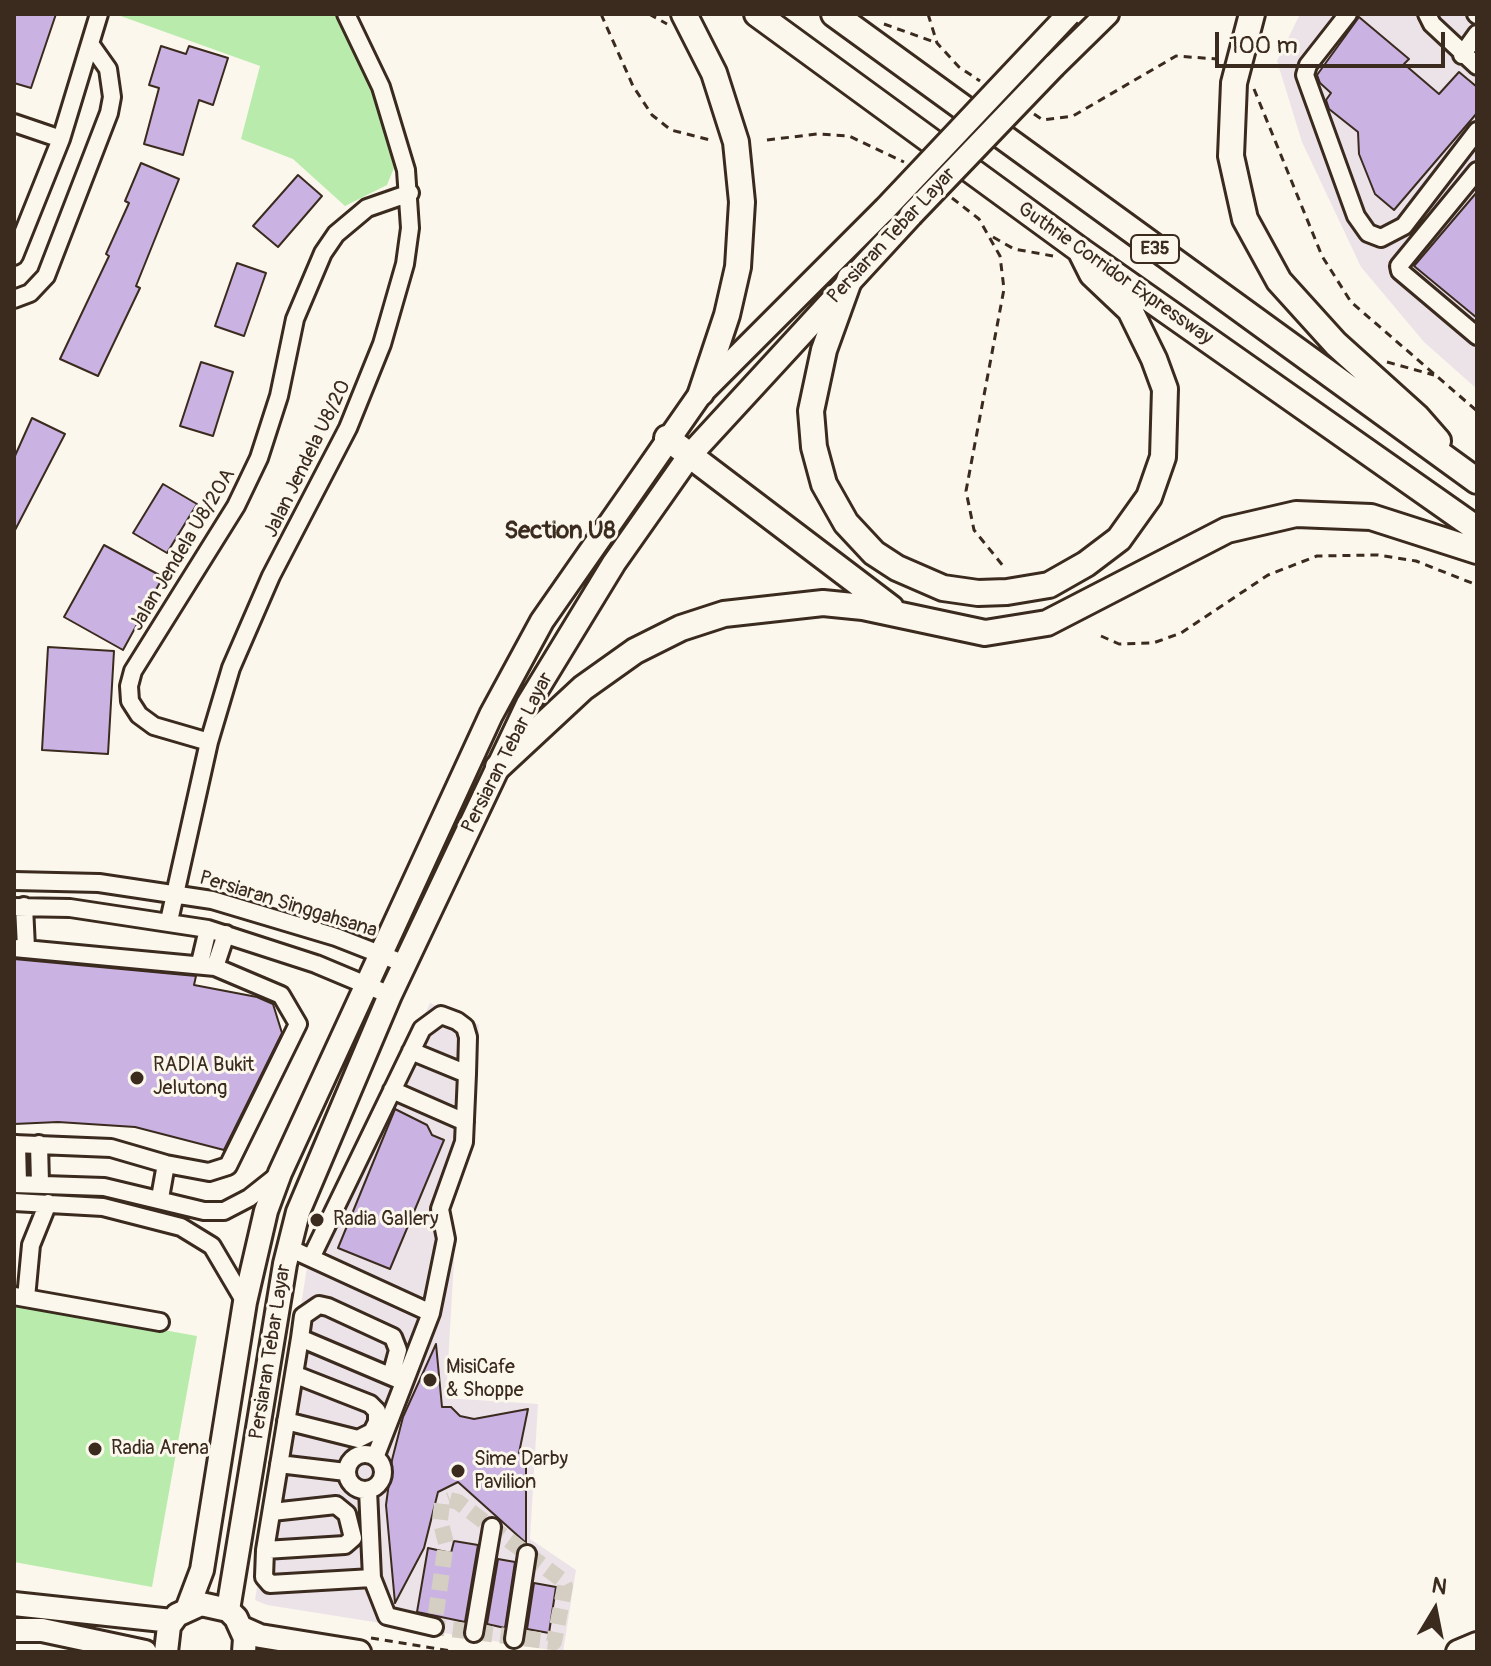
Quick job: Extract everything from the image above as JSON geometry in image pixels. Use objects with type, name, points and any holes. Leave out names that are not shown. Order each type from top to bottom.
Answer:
[{"type":"highway","points":[[684,14],[714,73],[736,142],[742,202],[738,267],[727,315],[701,393]]},
{"type":"highway","name":"Guthrie Corridor Expressway","points":[[757,14],[1080,250],[1477,529]]},
{"type":"highway","name":"E35","points":[[834,14],[1470,476]]},
{"type":"highway","points":[[1252,14],[1234,83],[1231,142],[1231,156],[1245,219],[1279,281],[1336,344],[1417,417],[1470,476]]},
{"type":"highway","points":[[868,17],[908,66]]},
{"type":"highway","points":[[850,278],[824,350],[811,411],[814,447],[824,484],[846,523],[874,553],[897,568],[943,588],[978,593],[1007,592],[1049,585],[1086,564],[1119,539],[1149,497],[1163,457],[1165,389],[1154,359],[1130,310],[1092,274],[1080,250]]},
{"type":"highway","points":[[667,438],[906,619]]},
{"type":"highway","points":[[498,767],[583,688],[635,651],[681,628],[724,614],[823,603],[863,607],[906,619],[985,633],[1047,623],[1227,530],[1296,514],[1371,517],[1477,551]]},
{"type":"main road","name":"Persiaran Tebar Layar","points":[[166,1652],[165,1635],[180,1614],[202,1570],[245,1302],[266,1211],[280,1173],[491,715],[542,621],[701,393],[884,210],[1069,14]]},
{"type":"main road","name":"Persiaran Tebar Layar","points":[[244,1652],[235,1619],[289,1248],[298,1212],[390,995],[528,704],[614,563],[690,455],[850,278],[1107,14]]},
{"type":"main road","points":[[14,1604],[180,1614],[201,1604],[235,1619],[260,1636],[359,1652]]},
{"type":"main road","points":[[14,1630],[42,1630],[145,1652]]},
{"type":"main road","points":[[1458,1652],[1477,1644]]},
{"type":"street","points":[[14,256],[61,139],[99,14]]},
{"type":"street","name":"Jalan Jendela U8/20","points":[[169,921],[209,742],[248,626],[348,428],[377,357],[405,264],[410,193],[381,87],[346,14]]},
{"type":"street","points":[[1348,14],[1308,65],[1305,75],[1356,216],[1368,233],[1381,238],[1404,226],[1477,131]]},
{"type":"street","points":[[1427,14],[1432,24],[1477,66]]},
{"type":"street","points":[[1462,55],[1477,34]]},
{"type":"street","points":[[14,299],[30,293],[46,276],[109,113],[112,97],[108,69],[91,45]]},
{"type":"street","points":[[14,123],[61,139]]},
{"type":"street","points":[[1477,171],[1399,266],[1400,271],[1477,336]]},
{"type":"street","name":"Jalan Jendela U8/20A","points":[[209,742],[154,726],[139,715],[130,701],[129,686],[133,671],[236,506],[259,458],[279,396],[295,319],[323,253],[336,234],[367,208],[410,193]]},
{"type":"street","name":"Persiaran Singgahsana","points":[[14,881],[99,883],[176,893],[248,910],[382,953],[405,964]]},
{"type":"street","points":[[280,1173],[249,1198],[224,1211],[204,1211],[104,1187],[16,1184],[16,1144],[111,1148],[166,1164],[209,1172],[228,1166],[298,1024],[281,995],[207,965],[20,948],[19,906],[169,921],[208,929],[368,984],[390,995]]},
{"type":"street","points":[[207,965],[208,929]]},
{"type":"street","points":[[207,965],[226,934]]},
{"type":"street","points":[[311,1258],[422,1029],[434,1017],[457,1021],[465,1027],[468,1037],[465,1122],[461,1151],[440,1209],[446,1239],[431,1313],[398,1379],[376,1455]]},
{"type":"street","points":[[411,1051],[467,1074]]},
{"type":"street","points":[[392,1090],[465,1122]]},
{"type":"street","points":[[39,1144],[40,1183]]},
{"type":"street","points":[[160,1198],[166,1164]]},
{"type":"street","points":[[14,1202],[140,1214],[201,1237],[212,1246],[245,1302]]},
{"type":"street","points":[[48,1203],[22,1259],[20,1297],[160,1322]]},
{"type":"street","points":[[289,1248],[431,1313]]},
{"type":"street","points":[[372,1578],[270,1584],[264,1577],[265,1550],[296,1375],[303,1316],[319,1305],[328,1307],[393,1337],[398,1350],[398,1379]]},
{"type":"street","points":[[300,1338],[398,1379]]},
{"type":"street","points":[[286,1421],[358,1439],[372,1432],[377,1422],[377,1411],[370,1404],[296,1375]]},
{"type":"street","points":[[346,1472],[358,1457],[376,1455]]},
{"type":"street","points":[[346,1472],[349,1485],[368,1490],[374,1488],[382,1474],[383,1464],[376,1455]]},
{"type":"street","points":[[279,1464],[346,1472]]},
{"type":"street","points":[[368,1490],[372,1578],[387,1616],[434,1627]]},
{"type":"street","points":[[265,1550],[345,1545],[353,1538],[347,1514],[336,1505],[272,1512]]},
{"type":"street","points":[[474,1633],[492,1527]]},
{"type":"street","points":[[514,1639],[527,1554]]},
{"type":"path","points":[[601,14],[633,86],[652,115],[671,130],[710,140]]},
{"type":"path","points":[[868,17],[937,43]]},
{"type":"path","points":[[1253,85],[1322,256],[1351,302],[1477,411]]},
{"type":"path","points":[[767,140],[817,134],[849,136],[910,167]]},
{"type":"path","points":[[944,193],[979,219],[992,237],[1000,256],[1004,289],[966,491],[974,530],[1004,567]]},
{"type":"path","points":[[992,237],[1014,249],[1040,256],[1059,257],[1080,250]]},
{"type":"path","points":[[1383,361],[1436,376]]},
{"type":"path","points":[[1101,636],[1119,644],[1153,643],[1181,633],[1268,575],[1295,561],[1317,556],[1378,555],[1416,561],[1477,585]]},
{"type":"shaded area","points":[[1300,14],[1477,14],[1477,389],[1424,342],[1361,267],[1302,142],[1277,61]]},
{"type":"shaded area","points":[[430,1003],[479,1025],[470,1149],[447,1215],[455,1243],[446,1398],[538,1404],[530,1539],[576,1570],[563,1652],[267,1605],[255,1600],[308,1261]]},
{"type":"green space","points":[[115,14],[337,14],[371,81],[394,168],[387,185],[345,206],[293,159],[241,139],[260,66]]},
{"type":"green space","name":"Radia Arena","points":[[14,1303],[197,1336],[152,1587],[14,1562]]},
{"type":"building","points":[[14,14],[56,14],[31,88],[14,83]]},
{"type":"building","points":[[1359,17],[1409,59],[1404,64],[1439,94],[1459,72],[1477,87],[1477,113],[1394,210],[1375,194],[1359,154],[1358,132],[1329,109],[1326,100],[1331,93],[1320,83],[1317,75]]},
{"type":"building","points":[[161,46],[186,54],[189,46],[228,58],[213,105],[199,100],[183,155],[144,144],[159,88],[149,85]]},
{"type":"building","points":[[141,163],[179,179],[136,286],[140,288],[98,376],[60,359],[109,256],[106,254],[129,203],[125,201]]},
{"type":"building","points":[[298,175],[322,196],[278,247],[253,226]]},
{"type":"building","points":[[1477,192],[1477,318],[1414,266]]},
{"type":"building","points":[[237,263],[266,273],[244,336],[215,326]]},
{"type":"building","points":[[201,362],[233,372],[213,436],[180,426]]},
{"type":"building","points":[[32,418],[65,434],[14,532],[14,458]]},
{"type":"building","points":[[163,484],[197,504],[167,553],[133,533]]},
{"type":"building","points":[[104,545],[163,577],[123,650],[64,617]]},
{"type":"building","points":[[48,647],[114,651],[108,754],[42,750]]},
{"type":"building","name":"RADIA Bukit Jelutong","points":[[14,959],[196,976],[194,985],[257,997],[273,1004],[282,1033],[224,1150],[135,1127],[58,1122],[14,1124]]},
{"type":"building","points":[[395,1109],[427,1125],[432,1135],[444,1140],[390,1269],[338,1248]]},
{"type":"building","name":"Sime Darby Pavilion","points":[[436,1344],[442,1407],[451,1407],[460,1416],[474,1419],[528,1409],[519,1453],[526,1456],[526,1543],[458,1482],[438,1492],[424,1548],[395,1603],[386,1505],[392,1460],[403,1417]]},
{"type":"building","points":[[454,1541],[478,1545],[465,1622],[417,1612],[428,1548],[451,1553]]},
{"type":"building","points":[[498,1559],[515,1562],[505,1628],[487,1624]]},
{"type":"building","points":[[534,1583],[556,1587],[549,1633],[527,1629]]},
{"type":"tunnel","points":[[450,1500],[458,1502],[562,1580],[565,1586],[554,1642],[434,1627],[446,1543],[440,1520],[442,1503],[450,1500]]},
{"type":"place","name":"RADIA Bukit Jelutong","points":[[137,1078]]},
{"type":"place","name":"Radia Gallery","points":[[317,1220]]},
{"type":"place","name":"MisiCafe & Shoppe","points":[[430,1380]]},
{"type":"place","name":"Radia Arena","points":[[95,1449]]},
{"type":"place","name":"Sime Darby Pavilion","points":[[458,1471]]},
{"type":"district","name":"Section U8","points":[[560,532]]}]
